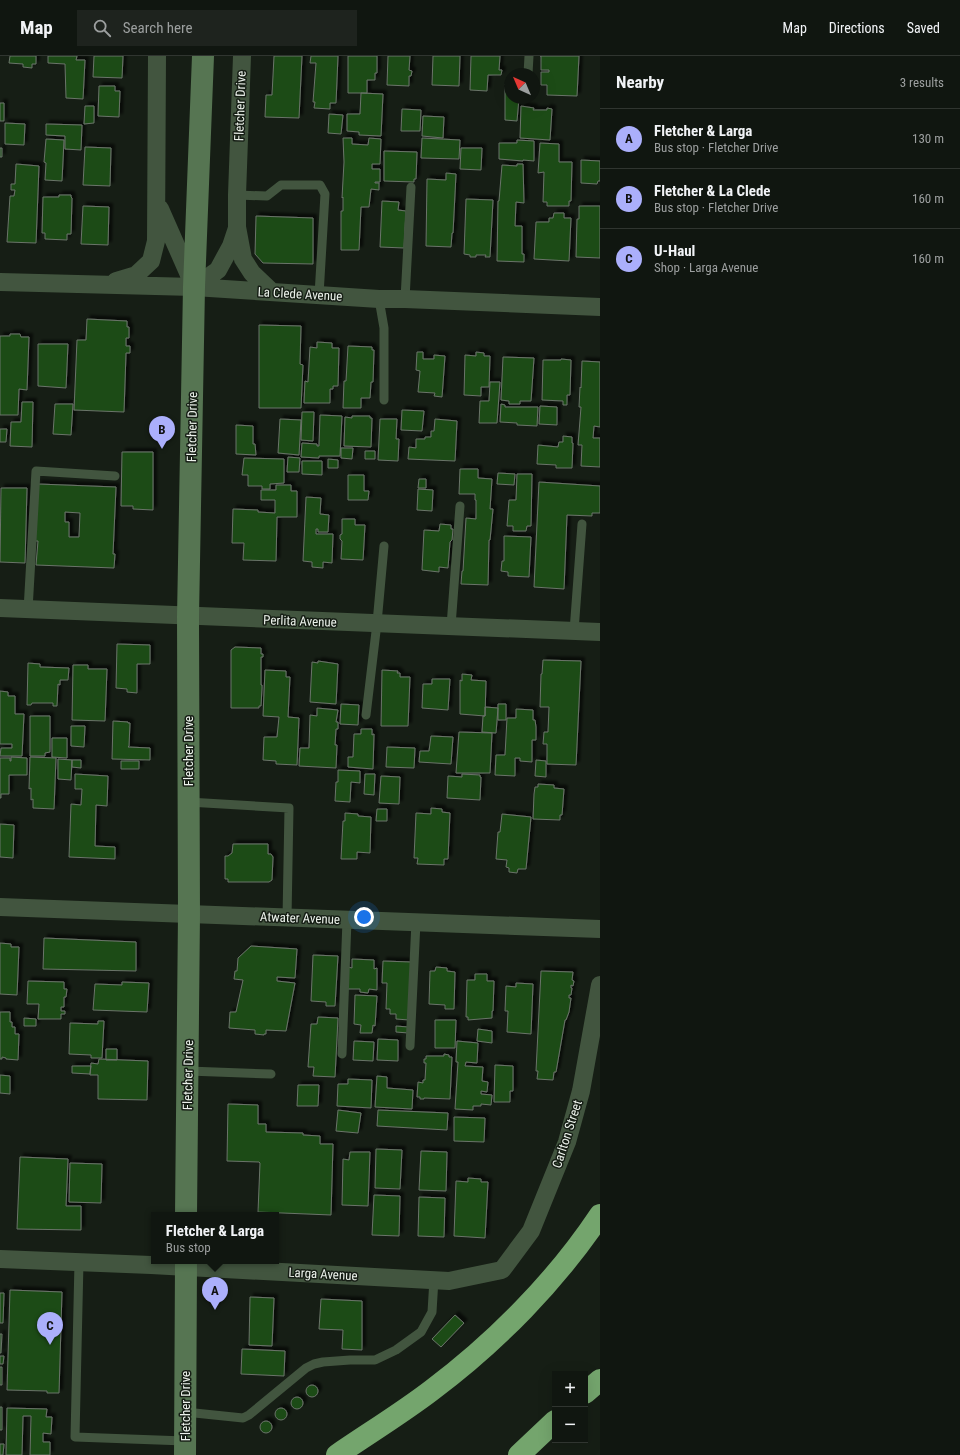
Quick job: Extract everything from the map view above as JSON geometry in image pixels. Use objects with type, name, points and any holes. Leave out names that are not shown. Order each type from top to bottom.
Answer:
[{"type":"highway","points":[[337,1455],[432,1390],[469,1360],[535,1299],[582,1242],[600,1215]]},
{"type":"highway","points":[[588,1390],[600,1380]]},
{"type":"highway","points":[[519,1455],[552,1424]]},
{"type":"main road","name":"Fletcher Drive","points":[[186,1212],[189,914],[188,617],[194,287],[203,56]]},
{"type":"main road","name":"Fletcher Drive","points":[[185,1448],[186,1264]]},
{"type":"street","name":"Fletcher Drive","points":[[101,285],[136,276],[151,261],[156,241],[157,56]]},
{"type":"street","name":"Fletcher Drive","points":[[242,56],[237,227],[243,258],[252,273],[272,292]]},
{"type":"street","name":"Fletcher Drive","points":[[157,202],[194,287],[218,270],[231,246],[237,227]]},
{"type":"street","name":"La Clede Avenue","points":[[0,282],[194,287],[379,299],[600,307]]},
{"type":"street","name":"Perlita Avenue","points":[[0,608],[188,617],[600,632]]},
{"type":"street","name":"Atwater Avenue","points":[[0,907],[600,929]]},
{"type":"street","name":"Carlton Street","points":[[502,1270],[531,1231],[567,1142],[581,1091],[600,985]]},
{"type":"street","name":"Larga Avenue","points":[[0,1259],[151,1263]]},
{"type":"street","name":"Larga Avenue","points":[[186,1264],[449,1280],[502,1270]]},
{"type":"lane","points":[[528,68],[529,56]]},
{"type":"lane","points":[[237,196],[267,196],[280,185],[320,185],[325,194],[320,295]]},
{"type":"lane","points":[[405,299],[411,187]]},
{"type":"lane","points":[[379,299],[384,328],[384,400]]},
{"type":"lane","points":[[28,610],[36,471],[115,476]]},
{"type":"lane","points":[[451,626],[460,506]]},
{"type":"lane","points":[[574,631],[582,524]]},
{"type":"lane","points":[[366,715],[384,546]]},
{"type":"lane","points":[[188,802],[289,808],[287,918]]},
{"type":"lane","points":[[342,1054],[347,920]]},
{"type":"lane","points":[[410,1046],[416,922]]},
{"type":"lane","points":[[188,1071],[271,1074]]},
{"type":"lane","points":[[80,1262],[75,1437],[185,1448]]},
{"type":"lane","points":[[185,1412],[243,1418],[249,1415],[306,1368],[314,1364],[350,1360],[375,1360],[396,1350],[421,1332],[432,1312],[434,1279]]},
{"type":"building","points":[[10,56],[36,56],[36,64],[32,64],[32,68],[23,67],[23,64],[9,63]]},
{"type":"building","points":[[48,56],[77,56],[76,60],[85,60],[83,99],[66,98],[65,64],[48,63]]},
{"type":"building","points":[[94,56],[123,56],[122,78],[93,77]]},
{"type":"building","points":[[274,56],[302,56],[299,118],[265,117],[266,95],[272,95]]},
{"type":"building","points":[[311,56],[338,56],[336,103],[330,103],[330,109],[314,108],[315,102],[313,102],[316,63],[310,63]]},
{"type":"building","points":[[348,56],[377,56],[377,73],[375,73],[375,80],[367,80],[367,93],[348,93]]},
{"type":"building","points":[[388,56],[410,56],[409,70],[412,71],[411,76],[409,76],[409,86],[387,85]]},
{"type":"building","points":[[433,56],[460,56],[459,86],[432,85]]},
{"type":"building","points":[[471,56],[500,56],[499,70],[502,70],[501,75],[488,75],[487,91],[470,90]]},
{"type":"building","points":[[541,56],[579,56],[577,96],[547,95],[547,85],[541,85],[541,72],[549,72],[549,70],[541,70]]},
{"type":"building","points":[[99,86],[115,86],[115,91],[120,91],[119,117],[98,116]]},
{"type":"building","points":[[361,93],[383,94],[381,136],[359,135],[359,132],[347,131],[347,114],[360,114]]},
{"type":"building","points":[[0,103],[4,103],[4,121],[0,121]]},
{"type":"building","points":[[505,104],[518,104],[517,121],[505,120]]},
{"type":"building","points":[[85,106],[94,106],[94,123],[84,124]]},
{"type":"building","points":[[521,106],[534,108],[533,110],[547,110],[547,108],[552,109],[550,140],[520,138]]},
{"type":"building","points":[[402,109],[421,110],[420,131],[401,131]]},
{"type":"building","points":[[329,114],[343,115],[341,134],[328,133]]},
{"type":"building","points":[[423,116],[444,117],[443,138],[422,136]]},
{"type":"building","points":[[5,123],[25,124],[24,145],[5,144]]},
{"type":"building","points":[[46,124],[82,125],[81,150],[65,149],[65,136],[46,135]]},
{"type":"building","points":[[343,138],[352,138],[352,144],[368,145],[369,138],[381,139],[380,164],[372,164],[372,169],[380,169],[380,182],[375,182],[379,183],[379,190],[371,189],[369,207],[361,207],[359,250],[341,250],[341,211],[343,211],[343,197],[342,198],[344,162]]},
{"type":"building","points":[[422,138],[460,140],[459,159],[421,158]]},
{"type":"building","points":[[46,139],[64,140],[62,181],[45,180],[46,163],[44,162]]},
{"type":"building","points":[[517,140],[534,141],[534,161],[499,159],[499,143],[517,143]]},
{"type":"building","points":[[540,143],[559,144],[559,162],[572,162],[571,201],[569,201],[569,206],[547,206],[547,202],[543,202],[544,172],[538,173]]},
{"type":"building","points":[[85,147],[111,148],[110,186],[83,185]]},
{"type":"building","points":[[0,148],[2,148],[2,157],[0,157]]},
{"type":"building","points":[[461,148],[482,148],[481,170],[460,169]]},
{"type":"building","points":[[384,151],[417,152],[416,179],[414,179],[414,182],[384,181]]},
{"type":"building","points":[[581,160],[600,161],[600,181],[598,181],[597,184],[581,183]]},
{"type":"building","points":[[16,164],[39,166],[36,243],[7,242],[10,196],[14,196],[15,190],[11,190],[11,184],[15,184]]},
{"type":"building","points":[[517,164],[523,164],[524,203],[516,202],[515,226],[522,226],[522,254],[524,254],[524,262],[497,261],[498,201],[502,165],[517,166]]},
{"type":"building","points":[[446,173],[456,174],[451,247],[426,246],[427,179],[446,180]]},
{"type":"building","points":[[59,195],[71,195],[72,198],[71,234],[67,234],[67,240],[45,239],[45,233],[42,233],[43,197],[59,197]]},
{"type":"building","points":[[466,199],[493,200],[490,257],[485,257],[486,255],[476,255],[476,257],[470,257],[470,255],[464,254]]},
{"type":"building","points":[[382,201],[399,202],[398,210],[406,211],[404,248],[380,247]]},
{"type":"building","points":[[83,206],[109,207],[108,245],[81,244]]},
{"type":"building","points":[[579,206],[600,206],[600,258],[576,257],[577,219],[579,219]]},
{"type":"building","points":[[554,213],[564,213],[564,218],[571,218],[569,261],[534,259],[536,222],[549,222],[549,218],[553,218]]},
{"type":"building","points":[[256,216],[313,218],[313,264],[263,263],[255,254]]},
{"type":"building","points":[[87,319],[127,321],[127,327],[129,327],[129,338],[126,338],[126,346],[130,346],[130,353],[126,353],[124,412],[74,410],[77,340],[86,340]]},
{"type":"building","points":[[259,325],[301,326],[300,364],[303,365],[301,408],[259,408]]},
{"type":"building","points":[[10,334],[20,334],[21,337],[29,337],[27,390],[19,389],[18,415],[0,415],[0,336],[10,336]]},
{"type":"building","points":[[317,342],[332,343],[332,348],[339,348],[338,386],[333,386],[333,389],[330,389],[330,403],[304,403],[305,381],[308,382],[310,347],[317,348]]},
{"type":"building","points":[[38,344],[68,344],[66,388],[38,386]]},
{"type":"building","points":[[348,346],[372,347],[372,350],[374,350],[373,382],[371,382],[370,398],[361,398],[361,408],[343,408]]},
{"type":"building","points":[[417,352],[423,352],[423,359],[434,359],[434,355],[445,356],[442,397],[434,396],[435,393],[418,392],[420,371],[416,370]]},
{"type":"building","points":[[476,352],[484,353],[484,356],[490,356],[489,387],[481,387],[481,396],[464,395],[465,355],[476,356]]},
{"type":"building","points":[[503,357],[534,358],[531,401],[520,401],[520,404],[509,404],[509,401],[501,400]]},
{"type":"building","points":[[543,360],[571,360],[570,395],[567,395],[567,405],[563,405],[563,401],[542,400]]},
{"type":"building","points":[[582,361],[600,362],[600,427],[594,426],[593,438],[600,438],[600,467],[581,466],[582,445],[578,445]]},
{"type":"building","points":[[490,382],[500,382],[497,423],[479,423],[480,401],[489,401]]},
{"type":"building","points":[[22,402],[33,402],[32,447],[10,446],[11,422],[21,422]]},
{"type":"building","points":[[55,404],[73,404],[71,435],[53,434]]},
{"type":"building","points":[[501,404],[505,405],[505,407],[538,407],[537,426],[500,422]]},
{"type":"building","points":[[540,406],[557,407],[557,425],[539,424]]},
{"type":"building","points":[[402,410],[424,411],[422,431],[401,430]]},
{"type":"building","points":[[302,412],[314,412],[313,441],[301,440]]},
{"type":"building","points":[[320,415],[342,416],[340,456],[319,456],[319,458],[301,457],[302,443],[317,444],[317,446],[319,446]]},
{"type":"building","points":[[352,416],[370,416],[370,418],[372,418],[371,447],[344,446],[345,417],[352,418]]},
{"type":"building","points":[[280,419],[301,420],[299,455],[278,453]]},
{"type":"building","points":[[380,419],[397,419],[396,439],[399,439],[398,461],[378,460]]},
{"type":"building","points":[[435,419],[457,421],[455,461],[408,459],[409,447],[416,448],[416,439],[431,437],[431,431],[434,431]]},
{"type":"building","points":[[236,425],[253,426],[253,444],[255,444],[256,455],[236,454]]},
{"type":"building","points":[[0,429],[7,429],[6,442],[0,442]]},
{"type":"building","points":[[563,436],[572,437],[572,468],[556,468],[556,465],[537,464],[538,445],[558,447],[559,442],[563,442]]},
{"type":"building","points":[[341,448],[353,448],[352,459],[341,458]]},
{"type":"building","points":[[365,451],[375,451],[375,459],[365,459]]},
{"type":"building","points":[[122,452],[153,452],[153,510],[133,509],[133,506],[121,506]]},
{"type":"building","points":[[288,457],[300,458],[299,472],[287,472]]},
{"type":"building","points":[[244,458],[284,459],[284,483],[270,484],[270,489],[262,489],[262,486],[248,486],[248,475],[242,475]]},
{"type":"building","points":[[328,459],[338,460],[338,468],[328,468]]},
{"type":"building","points":[[302,461],[322,461],[322,475],[302,474]]},
{"type":"building","points":[[460,469],[478,469],[478,478],[492,479],[490,509],[493,509],[489,540],[488,585],[461,584],[466,518],[476,519],[476,500],[475,494],[459,494]]},
{"type":"building","points":[[498,473],[515,474],[514,485],[497,484]]},
{"type":"building","points":[[517,474],[532,474],[531,526],[527,526],[526,531],[513,531],[513,526],[507,526],[509,500],[516,500]]},
{"type":"building","points":[[348,475],[364,475],[364,491],[369,491],[368,500],[348,500]]},
{"type":"building","points":[[419,479],[426,479],[426,488],[418,488]]},
{"type":"building","points":[[539,482],[600,486],[600,513],[592,513],[592,516],[567,515],[564,589],[534,587]]},
{"type":"building","points":[[38,484],[116,487],[113,554],[115,554],[114,568],[36,565],[38,541],[35,541]],"holes":[[[65,512],[80,513],[79,537],[69,537],[69,522],[65,522]]]},
{"type":"building","points":[[276,485],[291,485],[291,491],[297,491],[297,517],[277,517],[276,561],[243,560],[244,543],[232,543],[233,509],[258,510],[258,512],[275,513],[275,500],[261,500],[261,490],[276,490]]},
{"type":"building","points":[[1,488],[27,488],[25,563],[0,562]]},
{"type":"building","points":[[418,489],[433,490],[432,511],[417,510]]},
{"type":"building","points":[[306,497],[321,498],[320,514],[329,515],[328,532],[318,532],[318,529],[316,529],[316,534],[333,534],[332,563],[323,562],[323,568],[312,567],[312,562],[303,561]]},
{"type":"building","points":[[342,519],[355,519],[355,525],[365,525],[363,560],[341,559],[342,541],[340,539],[340,535],[342,534]]},
{"type":"building","points":[[440,524],[451,525],[451,529],[453,529],[452,540],[450,542],[448,568],[439,567],[439,572],[422,570],[424,530],[439,531]]},
{"type":"building","points":[[504,536],[531,537],[529,577],[508,576],[508,572],[501,571],[502,561],[504,561]]},
{"type":"building","points":[[117,644],[150,645],[150,664],[137,664],[137,693],[127,692],[127,689],[116,688]]},
{"type":"building","points":[[235,647],[261,648],[261,654],[263,654],[263,657],[261,657],[262,688],[261,706],[259,706],[259,708],[231,708],[231,650]]},
{"type":"building","points":[[543,660],[581,661],[576,765],[547,764],[547,744],[543,744],[544,732],[548,732],[549,707],[540,707]]},
{"type":"building","points":[[318,661],[338,664],[336,704],[310,702],[312,662],[318,663]]},
{"type":"building","points":[[28,663],[40,664],[40,667],[69,668],[68,680],[60,680],[60,685],[58,684],[57,706],[53,706],[53,703],[32,703],[31,705],[27,705]]},
{"type":"building","points":[[73,665],[88,665],[88,669],[107,669],[105,721],[72,720]]},
{"type":"building","points":[[265,670],[286,671],[286,677],[290,677],[288,717],[299,718],[297,765],[276,764],[276,761],[263,760],[264,737],[277,737],[279,717],[263,716]]},
{"type":"building","points":[[382,670],[398,671],[397,673],[400,673],[400,677],[410,677],[408,726],[381,726]]},
{"type":"building","points":[[462,674],[472,675],[471,680],[486,681],[485,716],[460,714],[460,680],[462,681]]},
{"type":"building","points":[[432,679],[450,679],[448,710],[422,708],[423,684],[432,684]]},
{"type":"building","points":[[0,691],[8,692],[8,696],[15,696],[15,714],[24,714],[22,756],[0,756],[1,748],[12,748],[12,744],[0,744]]},
{"type":"building","points":[[341,704],[359,705],[358,725],[340,724]]},
{"type":"building","points":[[498,704],[506,704],[506,720],[498,720]]},
{"type":"building","points":[[485,707],[498,708],[496,733],[482,732]]},
{"type":"building","points":[[317,708],[338,710],[336,722],[338,722],[338,729],[336,729],[335,745],[337,745],[336,768],[299,766],[300,748],[309,748],[310,715],[317,716]]},
{"type":"building","points":[[516,709],[533,710],[533,720],[535,720],[536,727],[536,740],[532,740],[532,762],[520,761],[520,758],[515,758],[515,776],[495,775],[496,755],[505,755],[507,718],[516,718]]},
{"type":"building","points":[[30,716],[50,716],[50,752],[45,753],[45,756],[30,756]]},
{"type":"building","points":[[113,721],[130,723],[128,747],[150,748],[150,760],[112,759]]},
{"type":"building","points":[[71,726],[85,726],[84,747],[71,746]]},
{"type":"building","points":[[361,729],[372,729],[372,735],[374,734],[373,769],[348,767],[348,757],[353,757],[354,734],[361,734]]},
{"type":"building","points":[[459,732],[492,733],[490,773],[456,773]]},
{"type":"building","points":[[431,736],[453,737],[451,764],[419,762],[420,751],[429,751]]},
{"type":"building","points":[[52,738],[67,738],[67,758],[52,757]]},
{"type":"building","points":[[387,747],[415,748],[414,768],[386,767]]},
{"type":"building","points":[[11,757],[27,758],[27,775],[9,775],[9,794],[1,794],[0,798],[0,758],[10,758],[11,761]]},
{"type":"building","points":[[30,757],[56,758],[54,809],[33,808],[31,788],[29,789]]},
{"type":"building","points":[[58,759],[72,760],[71,780],[58,779]]},
{"type":"building","points":[[72,760],[81,760],[81,768],[72,767]]},
{"type":"building","points":[[536,760],[546,761],[546,777],[535,776]]},
{"type":"building","points":[[121,761],[139,761],[139,769],[121,769]]},
{"type":"building","points":[[338,770],[360,771],[360,783],[351,782],[350,802],[335,801]]},
{"type":"building","points":[[75,774],[108,776],[107,806],[96,805],[95,846],[115,847],[115,859],[69,857],[71,804],[81,805],[82,789],[75,789]]},
{"type":"building","points":[[365,774],[375,774],[374,795],[364,794]]},
{"type":"building","points":[[462,774],[480,775],[480,800],[447,798],[448,776],[462,777]]},
{"type":"building","points":[[381,776],[400,777],[399,804],[379,803]]},
{"type":"building","points":[[538,784],[554,785],[554,788],[564,789],[562,815],[560,815],[560,820],[533,819],[535,787],[538,787]]},
{"type":"building","points":[[431,808],[442,809],[442,812],[450,813],[448,859],[444,859],[444,865],[417,864],[418,858],[414,858],[416,813],[431,814]]},
{"type":"building","points":[[377,809],[387,809],[387,821],[376,821]]},
{"type":"building","points":[[345,813],[371,817],[370,853],[357,852],[357,859],[341,859],[343,821],[345,821]]},
{"type":"building","points":[[502,814],[531,817],[526,869],[518,869],[517,873],[509,872],[509,868],[506,867],[507,860],[496,859],[498,832],[500,832]]},
{"type":"building","points":[[0,824],[14,825],[13,858],[0,857]]},
{"type":"building","points":[[233,844],[268,844],[268,854],[271,854],[273,857],[272,880],[269,882],[228,882],[228,879],[225,879],[225,856],[232,853]]},
{"type":"building","points":[[44,938],[136,942],[136,971],[43,969]]},
{"type":"building","points":[[0,943],[11,944],[11,947],[19,947],[17,995],[0,994]]},
{"type":"building","points":[[251,946],[297,949],[295,978],[277,977],[277,981],[295,983],[286,1031],[266,1030],[266,1034],[264,1035],[255,1034],[255,1030],[229,1028],[230,1012],[236,1012],[243,980],[234,979],[235,971],[237,971],[238,958]]},
{"type":"building","points":[[313,955],[338,956],[335,1006],[326,1006],[326,1002],[311,1001]]},
{"type":"building","points":[[352,959],[374,960],[374,969],[377,968],[377,990],[369,989],[368,993],[360,992],[360,989],[347,989],[348,967],[352,968]]},
{"type":"building","points":[[383,961],[411,962],[409,1020],[396,1019],[396,1014],[390,1014],[390,1009],[386,1009],[387,983],[382,983]]},
{"type":"building","points":[[436,967],[447,968],[447,971],[455,972],[454,1009],[445,1009],[445,1005],[429,1004],[430,971],[435,971]]},
{"type":"building","points":[[541,971],[573,972],[572,980],[574,981],[573,986],[571,985],[571,995],[569,995],[569,998],[571,998],[569,1012],[565,1020],[556,1072],[554,1072],[553,1080],[537,1079],[538,1071],[536,1071]]},
{"type":"building","points":[[475,974],[487,974],[487,981],[494,981],[492,1018],[468,1020],[468,1017],[466,1017],[467,980],[475,980]]},
{"type":"building","points":[[28,981],[64,982],[64,989],[67,989],[66,997],[64,997],[64,1007],[61,1007],[61,1011],[65,1011],[65,1014],[61,1014],[61,1019],[38,1019],[39,1004],[27,1004]]},
{"type":"building","points":[[122,982],[149,983],[147,1012],[93,1010],[95,984],[122,985]]},
{"type":"building","points":[[516,983],[533,984],[531,1034],[507,1032],[508,1011],[505,1011],[506,986],[516,987]]},
{"type":"building","points":[[355,995],[377,996],[375,1026],[373,1025],[372,1033],[360,1033],[361,1025],[354,1024]]},
{"type":"building","points":[[0,1012],[10,1012],[10,1022],[12,1022],[12,1027],[15,1027],[15,1034],[19,1034],[18,1060],[6,1059],[2,1057],[2,1059],[0,1059]]},
{"type":"building","points":[[318,1017],[338,1018],[335,1077],[313,1076],[314,1067],[308,1067],[311,1024],[317,1024]]},
{"type":"building","points":[[24,1018],[36,1019],[36,1026],[24,1026]]},
{"type":"building","points":[[435,1020],[456,1020],[455,1048],[435,1048]]},
{"type":"building","points":[[98,1021],[104,1021],[102,1058],[91,1058],[91,1055],[69,1054],[70,1023],[98,1024]]},
{"type":"building","points":[[396,1026],[408,1027],[408,1033],[396,1032]]},
{"type":"building","points":[[478,1029],[492,1031],[492,1043],[477,1041]]},
{"type":"building","points":[[378,1039],[398,1040],[398,1061],[377,1060]]},
{"type":"building","points":[[354,1041],[374,1042],[373,1061],[353,1060]]},
{"type":"building","points":[[457,1041],[478,1043],[477,1063],[466,1062],[465,1066],[483,1067],[482,1081],[488,1082],[487,1092],[481,1091],[481,1094],[492,1095],[491,1105],[481,1104],[481,1106],[473,1106],[473,1110],[455,1109],[458,1062],[456,1062]]},
{"type":"building","points":[[106,1049],[117,1049],[117,1060],[106,1060]]},
{"type":"building","points":[[444,1054],[452,1057],[450,1099],[420,1099],[420,1097],[417,1097],[418,1082],[423,1083],[423,1080],[425,1080],[426,1063],[424,1063],[424,1059],[426,1059],[426,1056],[444,1056]]},
{"type":"building","points":[[99,1059],[148,1061],[147,1100],[98,1099],[98,1075],[90,1074],[91,1063],[98,1064]]},
{"type":"building","points":[[495,1065],[513,1066],[513,1091],[510,1091],[510,1102],[494,1102]]},
{"type":"building","points":[[72,1066],[91,1066],[90,1074],[72,1073]]},
{"type":"building","points":[[0,1075],[10,1076],[10,1094],[0,1093]]},
{"type":"building","points":[[377,1076],[387,1077],[387,1088],[413,1090],[412,1109],[375,1107]]},
{"type":"building","points":[[348,1079],[372,1080],[371,1108],[337,1106],[338,1084],[348,1084]]},
{"type":"building","points":[[298,1085],[319,1085],[318,1106],[297,1106]]},
{"type":"building","points":[[228,1104],[258,1105],[258,1124],[266,1124],[266,1132],[303,1133],[303,1135],[320,1136],[320,1144],[333,1144],[331,1215],[258,1212],[260,1163],[227,1161]]},
{"type":"building","points":[[338,1110],[361,1113],[358,1133],[336,1131]]},
{"type":"building","points":[[378,1110],[448,1113],[447,1130],[377,1126]]},
{"type":"building","points":[[454,1117],[485,1118],[484,1142],[454,1141]]},
{"type":"building","points":[[376,1149],[402,1150],[400,1189],[375,1188]]},
{"type":"building","points":[[421,1151],[447,1152],[446,1191],[419,1190]]},
{"type":"building","points":[[350,1152],[370,1152],[368,1206],[342,1205],[343,1159],[349,1160]]},
{"type":"building","points":[[20,1157],[68,1159],[66,1206],[81,1206],[81,1230],[17,1229]]},
{"type":"building","points":[[70,1163],[102,1164],[101,1203],[69,1202]]},
{"type":"building","points":[[468,1178],[481,1179],[481,1182],[488,1182],[485,1238],[454,1236],[456,1181],[468,1182]]},
{"type":"building","points":[[374,1195],[400,1196],[399,1236],[372,1235]]},
{"type":"building","points":[[419,1197],[445,1198],[444,1237],[418,1236]]},
{"type":"building","points":[[10,1290],[62,1292],[59,1393],[47,1393],[47,1391],[7,1390]]},
{"type":"building","points":[[0,1293],[4,1293],[3,1323],[0,1323]]},
{"type":"building","points":[[250,1297],[274,1298],[272,1346],[249,1345]]},
{"type":"building","points":[[321,1299],[362,1301],[362,1350],[342,1349],[343,1330],[319,1329]]},
{"type":"building","points":[[455,1315],[464,1323],[441,1347],[432,1339]]},
{"type":"building","points":[[0,1334],[2,1334],[1,1353],[0,1353]]},
{"type":"building","points":[[242,1349],[285,1351],[284,1376],[241,1374]]},
{"type":"building","points":[[0,1356],[4,1356],[3,1364],[0,1364]]},
{"type":"building","points":[[0,1367],[2,1367],[2,1385],[0,1385]]},
{"type":"building","points":[[312,1385],[316,1387],[318,1391],[316,1395],[312,1397],[308,1395],[306,1391],[308,1387]]},
{"type":"building","points":[[297,1397],[301,1399],[303,1403],[301,1407],[297,1409],[293,1407],[291,1403],[293,1399]]},
{"type":"building","points":[[0,1407],[2,1407],[2,1430],[0,1430]]},
{"type":"building","points":[[7,1408],[47,1409],[46,1417],[52,1417],[51,1434],[43,1433],[43,1442],[50,1442],[50,1455],[30,1455],[31,1416],[23,1416],[22,1455],[6,1455]]},
{"type":"building","points":[[281,1408],[285,1410],[287,1414],[285,1418],[281,1420],[277,1418],[275,1414],[277,1410]]},
{"type":"building","points":[[266,1421],[270,1423],[272,1427],[270,1431],[266,1433],[262,1431],[260,1427],[262,1423]]},
{"type":"building","points":[[0,1444],[4,1444],[3,1455],[0,1455]]},
{"type":"place","name":"Fletcher & La Clede","points":[[162,449]]},
{"type":"place","name":"Fletcher & Larga","points":[[215,1310]]},
{"type":"place","name":"U-Haul","points":[[50,1345]]}]
